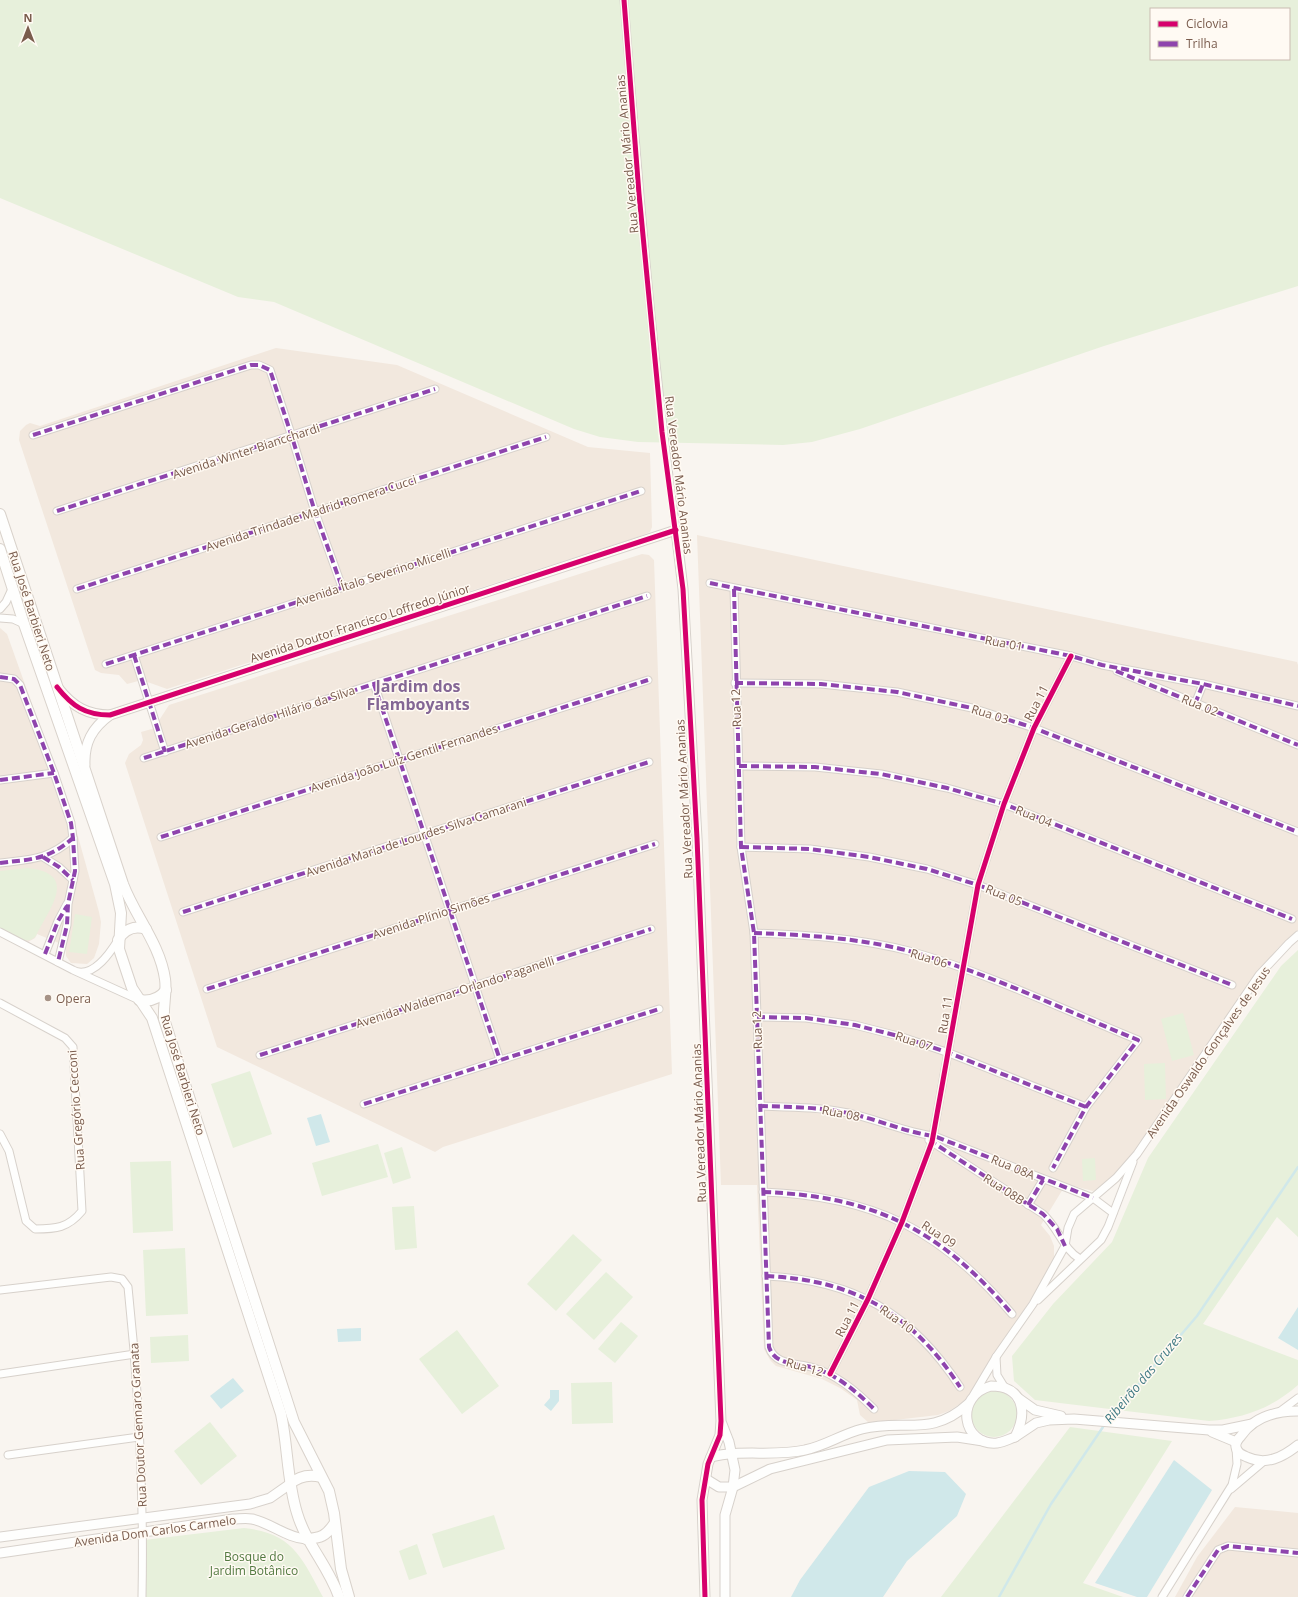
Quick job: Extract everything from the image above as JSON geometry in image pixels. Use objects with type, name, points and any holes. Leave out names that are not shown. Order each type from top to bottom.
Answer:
[{"type":"main road","name":"Rua José Barbieri Neto","points":[[0,514],[123,884],[136,913],[154,945],[165,978],[166,990],[163,1003],[164,1019],[294,1422],[329,1491],[332,1502],[334,1524]]},
{"type":"main road","name":"Rua José Barbieri Neto","points":[[0,549],[24,624],[115,884],[121,913],[118,940],[119,949],[132,988],[138,1000],[147,1009],[152,1018],[281,1414],[288,1457],[290,1484],[297,1514],[306,1539]]},
{"type":"main road","points":[[118,940],[123,933],[130,929],[146,929]]},
{"type":"main road","points":[[138,1000],[147,1001],[156,998],[166,990]]},
{"type":"main road","points":[[290,1484],[296,1479],[304,1476],[321,1477]]},
{"type":"main road","points":[[334,1524],[328,1534],[322,1537],[306,1539],[335,1585],[339,1597]]},
{"type":"main road","points":[[334,1524],[340,1569],[350,1597]]},
{"type":"street","name":"Rua Vereador Mário Ananias","points":[[624,0],[639,194],[662,432],[683,589],[697,838],[721,1421],[720,1435],[711,1457],[702,1500],[705,1597]]},
{"type":"street","points":[[33,435],[251,365],[259,365],[270,370],[315,512],[342,587]]},
{"type":"street","name":"Avenida Winter Biancchardi","points":[[57,511],[435,390]]},
{"type":"street","name":"Avenida Trindade Madrid Romera Cucci","points":[[77,588],[546,437]]},
{"type":"street","name":"Avenida Ítalo Severino Micelli","points":[[106,664],[641,491]]},
{"type":"street","name":"Avenida Doutor Francisco Loffredo Júnior","points":[[57,687],[69,701],[78,708],[98,715],[110,715],[149,704],[676,530]]},
{"type":"street","name":"Rua 01","points":[[710,583],[1071,656],[1102,665],[1203,684],[1298,706]]},
{"type":"street","points":[[0,609],[6,602],[12,589]]},
{"type":"street","name":"Rua 12","points":[[734,589],[735,683],[741,847],[754,933],[769,1344],[772,1353],[782,1361],[830,1374],[856,1391],[874,1409]]},
{"type":"street","name":"Avenida Geraldo Hilário da Silva","points":[[144,758],[647,596]]},
{"type":"street","points":[[0,618],[13,619],[24,624]]},
{"type":"street","points":[[134,655],[164,752]]},
{"type":"street","name":"Rua 11","points":[[830,1374],[868,1299],[902,1222],[933,1139],[949,1053],[962,968],[978,885],[1004,804],[1034,728],[1071,656]]},
{"type":"street","name":"Rua 02","points":[[1102,665],[1298,745]]},
{"type":"street","points":[[0,677],[14,679],[20,686],[54,773],[71,823],[75,871],[68,904],[67,925],[58,962]]},
{"type":"street","name":"Avenida João Luiz Gentil Fernandes","points":[[161,837],[648,680]]},
{"type":"street","name":"Rua 03","points":[[735,683],[821,684],[897,692],[972,708],[1034,728],[1298,832]]},
{"type":"street","points":[[374,684],[500,1060]]},
{"type":"street","points":[[1195,704],[1203,684]]},
{"type":"street","name":"Avenida Doutor Francisco Loffredo Júnior","points":[[85,766],[86,746],[89,739],[101,722],[110,715]]},
{"type":"street","name":"Avenida Maria de Lourdes Silva Camarani","points":[[183,912],[649,762]]},
{"type":"street","name":"Rua 04","points":[[739,766],[815,767],[881,774],[947,788],[1004,804],[1292,919]]},
{"type":"street","points":[[0,780],[54,773]]},
{"type":"street","points":[[0,863],[43,857],[61,849],[73,838]]},
{"type":"street","name":"Avenida Plínio Simões","points":[[207,989],[655,844]]},
{"type":"street","name":"Rua 05","points":[[741,847],[810,849],[868,857],[927,869],[978,885],[1232,986]]},
{"type":"street","points":[[43,857],[59,867],[74,880]]},
{"type":"street","points":[[45,954],[58,921],[68,904]]},
{"type":"street","name":"Avenida Waldemar Orlando Paganelli","points":[[260,1055],[651,929]]},
{"type":"street","points":[[0,932],[45,954],[73,970],[138,1000]]},
{"type":"street","name":"Rua 06","points":[[754,933],[807,935],[860,941],[912,952],[962,968],[1138,1040],[1086,1107]]},
{"type":"street","name":"Avenida Oswaldo Gonçalves de Jesus","points":[[1065,1246],[1068,1228],[1074,1214],[1116,1178],[1136,1154],[1259,975],[1288,943],[1298,935]]},
{"type":"street","points":[[73,970],[86,972],[96,966],[110,953],[118,940]]},
{"type":"street","name":"Rua Gregório Cecconi","points":[[0,1003],[65,1038],[73,1047],[82,1211],[76,1220],[66,1226],[35,1228],[26,1221],[9,1150],[0,1134]]},
{"type":"street","points":[[364,1104],[659,1009]]},
{"type":"street","name":"Rua 07","points":[[757,1017],[806,1018],[855,1025],[902,1037],[949,1053],[1086,1107]]},
{"type":"street","name":"Rua 08","points":[[760,1106],[804,1107],[848,1113],[921,1134],[933,1139]]},
{"type":"street","points":[[1053,1168],[1086,1107]]},
{"type":"street","name":"Rua 08A","points":[[933,1139],[1093,1198],[1113,1213]]},
{"type":"street","name":"Rua 08B","points":[[933,1139],[1050,1221],[1065,1246]]},
{"type":"street","name":"Avenida Oswaldo Gonçalves de Jesus","points":[[1080,1259],[1101,1240],[1136,1154]]},
{"type":"street","points":[[1028,1205],[1043,1180]]},
{"type":"street","name":"Rua 09","points":[[763,1192],[800,1193],[837,1199],[872,1210],[902,1222],[936,1243],[964,1264],[990,1288],[1012,1314]]},
{"type":"street","points":[[983,1441],[976,1436],[968,1425],[966,1412],[970,1400],[996,1357],[1033,1304],[1065,1246],[1080,1259],[1033,1304]]},
{"type":"street","name":"Rua 10","points":[[766,1276],[795,1277],[823,1282],[868,1299],[901,1319],[924,1339],[944,1362],[960,1387]]},
{"type":"street","name":"Rua Doutor Gennaro Granata","points":[[0,1290],[111,1277],[122,1279],[128,1287],[135,1354],[143,1516],[142,1597]]},
{"type":"street","points":[[0,1374],[135,1354]]},
{"type":"street","points":[[996,1357],[997,1375],[1005,1388]]},
{"type":"street","points":[[711,1457],[732,1453],[805,1450],[862,1429],[887,1426],[921,1426],[936,1423],[950,1418],[983,1388],[998,1386],[1015,1394],[1035,1410],[1074,1419]]},
{"type":"street","points":[[1015,1394],[1023,1410],[1023,1419],[1015,1437]]},
{"type":"street","points":[[1278,1412],[1298,1398]]},
{"type":"street","points":[[1162,1597],[1235,1476],[1237,1464],[1236,1445],[1252,1424],[1260,1418],[1278,1412],[1298,1410]]},
{"type":"street","points":[[706,1479],[719,1487],[733,1487],[770,1469],[887,1440],[957,1437],[997,1443],[1015,1437],[1036,1423],[1049,1420],[1074,1419],[1208,1430],[1223,1430],[1252,1424]]},
{"type":"street","name":"Rua Vereador Mário Ananias","points":[[721,1421],[732,1453],[735,1470],[733,1487]]},
{"type":"street","points":[[1208,1430],[1236,1445],[1239,1453],[1245,1457],[1264,1461],[1277,1458],[1298,1445]]},
{"type":"street","points":[[8,1455],[139,1437]]},
{"type":"street","points":[[1224,1496],[1240,1480],[1264,1461]]},
{"type":"street","name":"Avenida Dom Carlos Carmelo","points":[[0,1537],[143,1516],[212,1510],[250,1504],[270,1498],[290,1484]]},
{"type":"street","points":[[725,1597],[725,1515],[733,1487]]},
{"type":"street","name":"Avenida Dom Carlos Carmelo","points":[[0,1553],[233,1519],[251,1518],[269,1524],[298,1538],[306,1539]]},
{"type":"street","points":[[10,1535],[12,1551]]},
{"type":"street","points":[[1188,1597],[1218,1550],[1221,1548],[1228,1546],[1298,1552]]},
{"type":"shaded area","points":[[276,348],[397,365],[588,447],[650,453],[652,527],[650,532],[167,689],[142,680],[127,684],[119,675],[101,673],[95,670],[19,440],[20,431],[30,423],[40,426]]},
{"type":"shaded area","points":[[697,535],[1297,662],[1298,665],[1298,930],[1278,948],[1257,973],[1130,1160],[1108,1184],[1093,1191],[1066,1184],[1041,1225],[1050,1236],[1054,1246],[1054,1257],[1051,1267],[969,1398],[949,1411],[938,1415],[869,1423],[860,1415],[857,1400],[840,1388],[822,1379],[776,1366],[770,1360],[764,1349],[757,1185],[721,1185]]},
{"type":"shaded area","points":[[642,554],[649,555],[654,560],[672,1074],[443,1147],[435,1152],[217,1047],[125,763],[129,754],[141,745],[143,740],[141,732],[159,727],[158,722],[169,705]]},
{"type":"shaded area","points":[[0,628],[7,634],[74,822],[99,912],[101,922],[99,944],[94,958],[87,964],[71,963],[66,956],[66,946],[37,934],[35,938],[28,942],[0,930]]},
{"type":"shaded area","points":[[1235,1507],[1298,1513],[1298,1597],[1175,1597],[1197,1557]]},
{"type":"green space","points":[[0,0],[1298,0],[1298,286],[1104,346],[860,429],[812,442],[783,445],[638,442],[600,437],[574,429],[274,302],[238,297],[0,198]]},
{"type":"green space","points":[[27,868],[43,871],[53,877],[57,885],[53,904],[36,936],[32,939],[23,940],[0,930],[0,871]]},
{"type":"green space","points":[[75,914],[92,917],[87,954],[69,952]]},
{"type":"green space","points":[[1298,950],[1298,1237],[1277,1217],[1203,1324],[1298,1360],[1298,1385],[1268,1406],[1246,1414],[1222,1420],[1209,1421],[1035,1400],[1014,1381],[1012,1356],[1053,1304],[1112,1242],[1148,1158],[1281,966]]},
{"type":"green space","points":[[1183,1013],[1194,1055],[1172,1061],[1161,1019]]},
{"type":"green space","points":[[1165,1063],[1166,1099],[1145,1100],[1144,1064]]},
{"type":"green space","points":[[250,1071],[272,1134],[233,1148],[211,1084]]},
{"type":"green space","points":[[378,1144],[388,1177],[322,1196],[312,1163]]},
{"type":"green space","points":[[402,1147],[411,1178],[393,1184],[384,1153]]},
{"type":"green space","points":[[1095,1158],[1096,1180],[1083,1181],[1082,1159]]},
{"type":"green space","points":[[171,1161],[173,1231],[133,1233],[130,1162]]},
{"type":"green space","points":[[414,1206],[417,1248],[395,1250],[392,1207]]},
{"type":"green space","points":[[573,1234],[602,1260],[556,1311],[527,1284]]},
{"type":"green space","points":[[185,1248],[188,1314],[146,1316],[143,1250]]},
{"type":"green space","points":[[606,1272],[633,1297],[594,1340],[566,1314]]},
{"type":"green space","points":[[621,1322],[638,1336],[615,1363],[598,1349]]},
{"type":"green space","points":[[457,1330],[499,1386],[462,1414],[419,1359]]},
{"type":"green space","points":[[188,1335],[189,1361],[151,1363],[150,1337]]},
{"type":"green space","points":[[612,1382],[613,1423],[572,1424],[571,1383]]},
{"type":"green space","points":[[994,1391],[1007,1395],[1013,1401],[1017,1414],[1013,1427],[1007,1433],[994,1437],[981,1433],[975,1427],[971,1414],[975,1401],[981,1395]]},
{"type":"green space","points":[[210,1422],[237,1456],[201,1485],[174,1451]]},
{"type":"green space","points":[[1070,1427],[1172,1441],[1083,1583],[1123,1597],[941,1597]]},
{"type":"green space","points":[[494,1515],[505,1549],[443,1568],[432,1534]]},
{"type":"green space","name":"Bosque do Jardim Botânico","points":[[244,1528],[274,1535],[285,1542],[302,1559],[323,1597],[146,1597],[144,1540]]},
{"type":"green space","points":[[417,1544],[427,1574],[409,1580],[399,1551]]},
{"type":"water","points":[[321,1114],[330,1142],[316,1146],[307,1118]]},
{"type":"water","points":[[1298,1307],[1298,1350],[1278,1338]]},
{"type":"water","points":[[361,1328],[361,1341],[338,1342],[337,1329]]},
{"type":"water","points":[[233,1378],[244,1391],[221,1409],[210,1396]]},
{"type":"water","points":[[550,1390],[559,1390],[559,1401],[551,1411],[544,1405],[550,1398]]},
{"type":"water","points":[[1174,1460],[1212,1490],[1147,1597],[1137,1597],[1095,1583]]},
{"type":"water","points":[[909,1471],[945,1472],[966,1494],[957,1516],[907,1561],[883,1597],[791,1597],[800,1580],[869,1487]]},
{"type":"waterway","name":"Ribeirão das Cruzes","points":[[1109,1419],[1197,1316],[1298,1167]]},
{"type":"waterway","name":"Ribeirão das Cruzes","points":[[999,1597],[1051,1504],[1105,1424]]},
{"type":"marked path","points":[[33,435],[251,365],[259,365],[270,370],[315,512],[342,587]]},
{"type":"marked path","points":[[57,511],[435,389]]},
{"type":"marked path","points":[[77,589],[546,437]]},
{"type":"marked path","points":[[106,664],[641,491]]},
{"type":"marked path","points":[[710,583],[1071,656],[1102,665],[1203,684],[1298,706]]},
{"type":"marked path","points":[[734,589],[741,847],[754,933],[769,1347],[772,1353],[781,1360],[792,1364],[811,1367],[829,1374],[853,1390],[874,1409]]},
{"type":"marked path","points":[[144,758],[647,596]]},
{"type":"marked path","points":[[134,655],[165,752]]},
{"type":"marked path","points":[[1116,671],[1298,745]]},
{"type":"marked path","points":[[0,677],[14,679],[20,685],[54,773],[71,823],[75,871],[68,904],[67,925],[58,962]]},
{"type":"marked path","points":[[161,837],[648,680]]},
{"type":"marked path","points":[[735,683],[821,684],[897,692],[972,708],[1034,728],[1298,832]]},
{"type":"marked path","points":[[374,684],[500,1060]]},
{"type":"marked path","points":[[1195,704],[1203,684]]},
{"type":"marked path","points":[[183,912],[649,762]]},
{"type":"marked path","points":[[739,766],[815,767],[881,774],[947,788],[1004,804],[1292,919]]},
{"type":"marked path","points":[[0,780],[54,773]]},
{"type":"marked path","points":[[0,863],[31,859],[47,855],[56,851],[73,838]]},
{"type":"marked path","points":[[207,989],[655,844]]},
{"type":"marked path","points":[[741,847],[810,849],[869,857],[927,869],[978,885],[1232,985]]},
{"type":"marked path","points":[[43,857],[59,867],[73,880]]},
{"type":"marked path","points":[[45,954],[58,921],[67,906]]},
{"type":"marked path","points":[[260,1055],[651,929]]},
{"type":"marked path","points":[[754,933],[854,940],[913,952],[999,982],[1138,1040],[1086,1107],[1053,1168]]},
{"type":"marked path","points":[[364,1104],[659,1009]]},
{"type":"marked path","points":[[757,1017],[806,1018],[855,1025],[902,1037],[949,1053],[1086,1107]]},
{"type":"marked path","points":[[760,1106],[837,1111],[912,1132],[934,1136],[1093,1198]]},
{"type":"marked path","points":[[929,1140],[1043,1214],[1057,1229],[1065,1246]]},
{"type":"marked path","points":[[1028,1205],[1043,1180]]},
{"type":"marked path","points":[[763,1192],[803,1195],[839,1201],[872,1210],[902,1223],[931,1240],[959,1260],[1012,1314]]},
{"type":"marked path","points":[[766,1276],[798,1279],[827,1285],[853,1293],[878,1305],[901,1320],[922,1339],[941,1361],[960,1387]]},
{"type":"marked path","points":[[1187,1597],[1218,1550],[1228,1546],[1298,1553]]},
{"type":"cycle path","points":[[624,0],[639,194],[662,432],[683,589],[697,838],[721,1421],[720,1435],[708,1464],[702,1500],[705,1597]]},
{"type":"cycle path","points":[[57,687],[68,699],[80,708],[101,715],[110,715],[676,530]]},
{"type":"cycle path","points":[[830,1374],[868,1299],[902,1222],[932,1142],[978,885],[1004,804],[1034,728],[1071,656]]},
{"type":"place","name":"Opera","points":[[48,998]]},
{"type":"district","name":"Jardim dos Flamboyants","points":[[418,695]]}]
